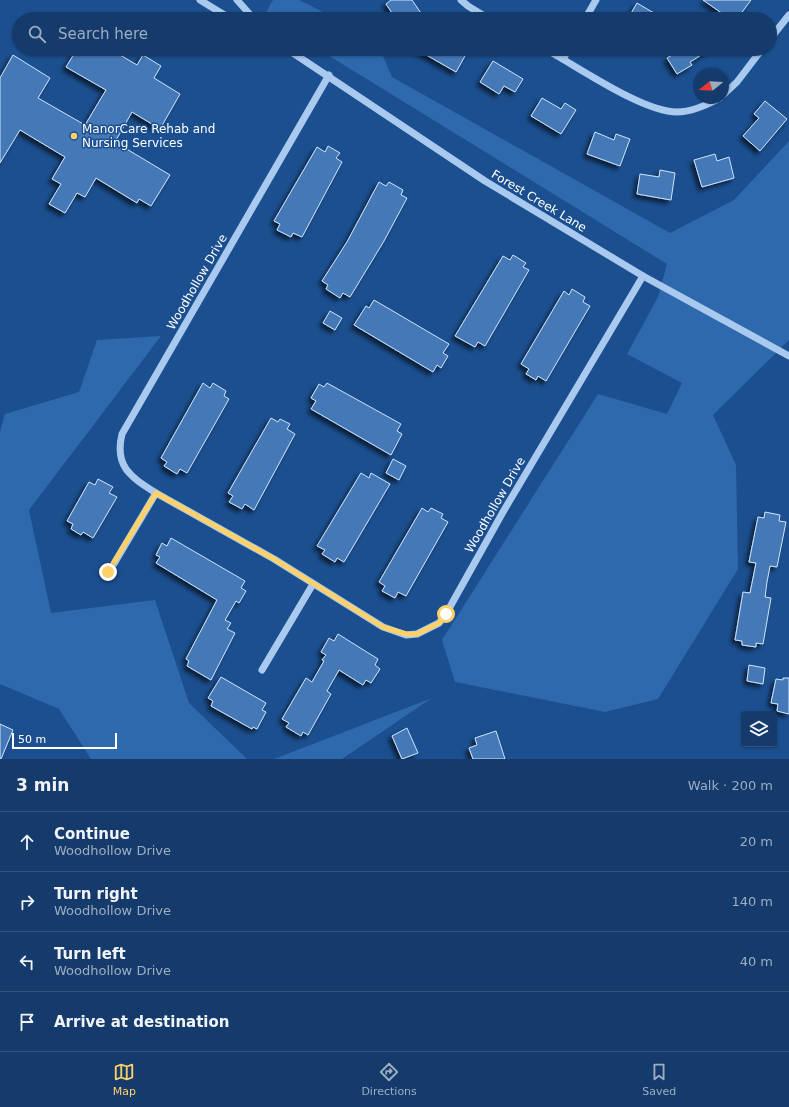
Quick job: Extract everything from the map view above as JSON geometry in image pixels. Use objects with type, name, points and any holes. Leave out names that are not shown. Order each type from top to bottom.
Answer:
[{"type":"street","points":[[200,0],[220,12]]},
{"type":"street","points":[[237,0],[248,12]]},
{"type":"street","points":[[461,0],[478,12]]},
{"type":"street","points":[[589,12],[596,0]]},
{"type":"street","points":[[777,30],[789,15]]},
{"type":"street","name":"Forest Creek Lane","points":[[298,56],[485,181],[643,276],[789,356]]},
{"type":"street","points":[[557,56],[645,106],[676,112],[701,108],[709,104]]},
{"type":"street","points":[[729,89],[756,56]]},
{"type":"street","name":"Woodhollow Drive","points":[[329,76],[122,434],[119,447],[121,459],[127,472],[136,480],[156,493],[313,584],[383,627],[396,632],[417,634],[439,623],[446,614],[503,512],[643,276]]},
{"type":"street","points":[[108,572],[156,493]]},
{"type":"street","points":[[262,670],[313,584]]},
{"type":"shaded area","points":[[273,0],[299,0],[323,12],[266,12]]},
{"type":"shaded area","points":[[329,56],[383,56],[392,77],[670,233],[734,200],[789,141],[789,340],[713,415],[736,465],[738,569],[658,699],[605,712],[455,682],[442,640],[598,394],[667,414],[682,383],[627,354],[658,297],[667,264]]},
{"type":"shaded area","points":[[161,336],[29,510],[51,613],[155,600],[189,703],[247,759],[91,759],[59,709],[0,684],[0,432],[5,414],[79,392],[97,340]]},
{"type":"shaded area","points":[[432,698],[342,759],[274,759]]},
{"type":"building","points":[[391,0],[412,0],[420,12],[391,12],[386,4]]},
{"type":"building","points":[[703,0],[751,0],[742,12],[720,12]]},
{"type":"building","points":[[637,3],[652,12],[632,12]]},
{"type":"building","name":"ManorCare Rehab and Nursing Services","points":[[12,56],[50,78],[38,98],[85,125],[106,90],[66,67],[73,56],[122,56],[137,65],[142,56],[145,56],[161,66],[154,78],[180,94],[160,129],[132,112],[115,142],[170,175],[151,206],[139,199],[137,203],[96,178],[85,197],[77,193],[65,213],[49,204],[61,184],[52,179],[65,157],[20,130],[0,163],[0,78]]},
{"type":"building","points":[[428,56],[465,56],[456,72]]},
{"type":"building","points":[[670,56],[700,56],[690,62],[692,65],[677,74],[667,58]]},
{"type":"building","points":[[493,61],[523,79],[515,92],[504,86],[499,94],[480,82]]},
{"type":"building","points":[[542,98],[561,109],[565,103],[576,110],[561,134],[531,116]]},
{"type":"building","points":[[765,101],[787,119],[760,151],[743,136],[759,118],[754,114]]},
{"type":"building","points":[[595,132],[614,140],[616,134],[630,139],[620,166],[587,154]]},
{"type":"building","points":[[328,146],[340,153],[336,158],[342,162],[302,237],[293,233],[291,237],[277,230],[280,224],[274,221],[317,147],[325,152]]},
{"type":"building","points":[[715,154],[717,161],[729,157],[734,178],[702,187],[694,160]]},
{"type":"building","points":[[660,170],[675,173],[671,200],[637,194],[640,174],[659,177]]},
{"type":"building","points":[[379,182],[386,186],[389,182],[403,190],[401,195],[407,198],[384,241],[350,297],[343,293],[340,298],[326,289],[328,285],[322,281],[347,242]]},
{"type":"building","points":[[513,255],[526,263],[523,267],[529,270],[485,346],[478,342],[475,347],[455,336],[503,256],[510,260]]},
{"type":"building","points":[[572,289],[585,297],[583,302],[590,306],[546,381],[538,376],[536,380],[526,374],[529,369],[521,364],[564,291],[569,295]]},
{"type":"building","points":[[374,300],[449,344],[443,353],[448,356],[441,368],[437,365],[433,372],[354,325],[366,306],[369,308]]},
{"type":"building","points":[[330,311],[342,318],[335,330],[323,323]]},
{"type":"building","points":[[203,383],[210,388],[213,383],[226,391],[224,396],[229,399],[187,473],[180,469],[177,474],[164,466],[167,462],[161,458]]},
{"type":"building","points":[[327,383],[401,424],[397,431],[402,434],[391,455],[311,409],[316,401],[311,398],[319,384],[324,387]]},
{"type":"building","points":[[271,418],[278,422],[280,419],[290,424],[287,429],[295,434],[254,510],[245,504],[242,509],[229,502],[233,496],[228,493]]},
{"type":"building","points":[[393,459],[406,466],[399,480],[386,473]]},
{"type":"building","points":[[361,473],[369,478],[371,473],[390,484],[344,562],[337,558],[335,562],[322,554],[325,550],[317,546]]},
{"type":"building","points":[[98,479],[113,487],[109,493],[117,497],[93,538],[83,532],[81,535],[71,529],[73,524],[67,521],[89,482],[95,485]]},
{"type":"building","points":[[422,508],[428,512],[431,508],[443,514],[441,518],[448,522],[406,596],[398,592],[395,598],[382,591],[385,586],[379,582]]},
{"type":"building","points":[[765,512],[780,515],[779,521],[786,522],[777,567],[770,566],[765,597],[771,598],[763,644],[756,643],[756,647],[742,645],[742,641],[735,640],[743,592],[750,593],[756,563],[749,562],[758,517],[764,518]]},
{"type":"building","points":[[171,538],[245,581],[241,588],[246,591],[239,603],[236,601],[225,620],[231,623],[227,629],[235,633],[211,680],[187,666],[189,661],[186,659],[217,600],[156,563],[160,557],[156,555],[162,543],[167,546]]},
{"type":"building","points":[[338,634],[378,659],[375,665],[380,669],[371,683],[366,680],[363,685],[339,670],[327,691],[331,694],[308,735],[303,732],[301,736],[286,727],[289,723],[282,719],[306,678],[312,682],[324,661],[322,660],[326,655],[321,652],[329,638],[334,641]]},
{"type":"building","points":[[749,665],[765,668],[763,684],[747,681]]},
{"type":"building","points":[[221,677],[266,703],[262,710],[266,712],[257,729],[253,727],[252,729],[211,706],[213,701],[208,698]]},
{"type":"building","points":[[783,678],[789,678],[789,714],[777,711],[778,704],[771,703],[776,679],[783,680]]},
{"type":"building","points":[[0,724],[13,730],[1,759],[0,759]]},
{"type":"building","points":[[407,728],[418,753],[402,759],[392,736]]},
{"type":"building","points":[[496,731],[505,759],[473,759],[469,748],[477,745],[475,738]]},
{"type":"place","name":"ManorCare Rehab and Nursing Services","points":[[74,136]]},
{"type":"route","points":[[108,572],[156,493],[274,559],[383,627],[396,632],[417,634],[430,629],[439,623],[446,614]]}]
